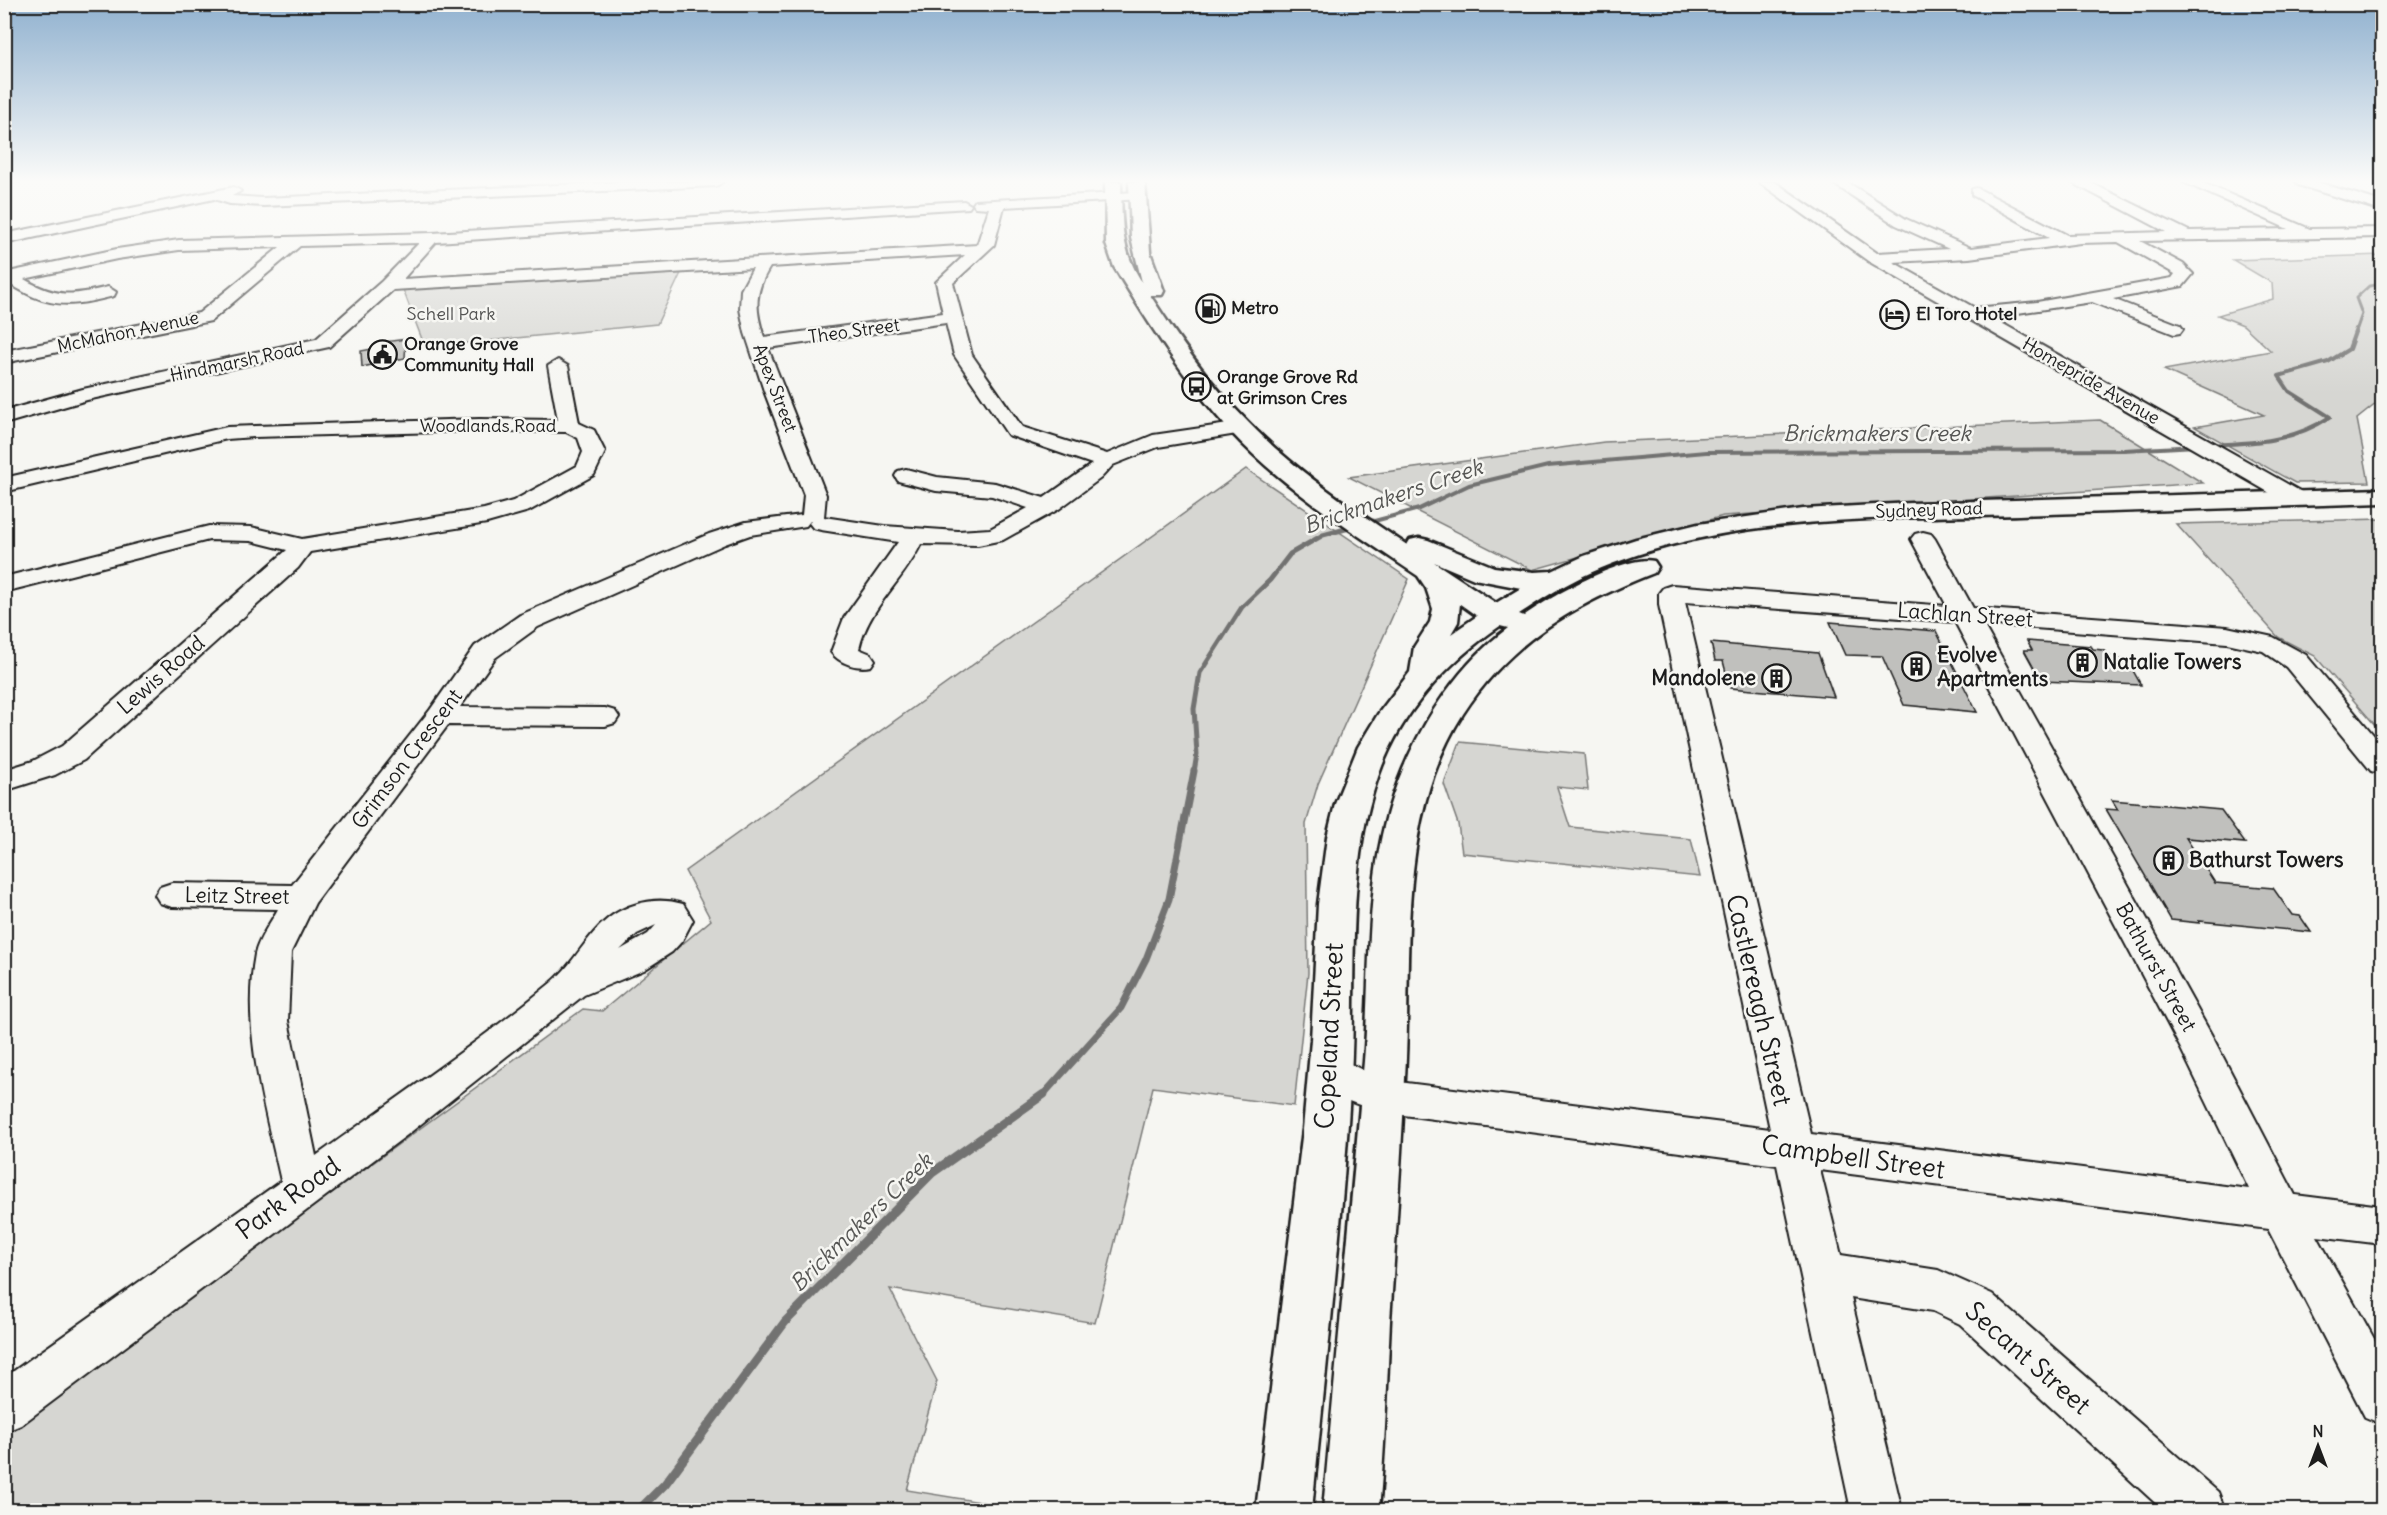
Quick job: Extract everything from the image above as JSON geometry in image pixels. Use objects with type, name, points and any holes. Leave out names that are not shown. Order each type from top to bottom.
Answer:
[{"type":"highway","points":[[1118,253],[1123,267],[1200,379],[1242,428],[1294,474],[1380,530],[1426,568],[1512,616]]},
{"type":"highway","points":[[1142,253],[1148,278],[1155,291],[1270,434],[1355,513]]},
{"type":"highway","name":"Sydney Road","points":[[1512,616],[1635,570],[1687,554],[1779,534],[1848,528],[2307,505],[2382,496]]},
{"type":"highway","name":"Sydney Road","points":[[1512,616],[1559,578],[1592,562],[1677,535],[1779,518],[2307,505],[2382,509]]},
{"type":"highway","points":[[1380,530],[1504,579],[1532,582],[1559,578]]},
{"type":"highway","points":[[1412,543],[1512,616]]},
{"type":"highway","points":[[1423,674],[1430,646],[1444,622],[1447,609],[1440,588],[1426,568]]},
{"type":"highway","points":[[1351,1510],[1381,1096],[1395,860],[1399,830],[1415,774],[1442,720],[1512,616]]},
{"type":"highway","name":"Copeland Street","points":[[1284,1510],[1330,1070],[1336,926],[1344,841],[1353,802],[1380,733],[1400,702],[1423,674],[1480,626],[1512,616]]},
{"type":"street","points":[[7,277],[133,253]]},
{"type":"street","name":"McMahon Avenue","points":[[4,357],[205,316],[283,253]]},
{"type":"street","name":"Hindmarsh Road","points":[[4,418],[83,395],[322,343],[388,285],[418,253]]},
{"type":"street","points":[[388,285],[920,253]]},
{"type":"street","points":[[978,253],[944,282],[951,317],[963,355],[1015,431],[1033,439],[1106,461]]},
{"type":"street","name":"Homepride Avenue","points":[[1866,253],[2307,505]]},
{"type":"street","points":[[1874,258],[1969,253]]},
{"type":"street","points":[[1972,314],[2096,298],[2177,282],[2185,274],[2151,253]]},
{"type":"street","name":"Apex Street","points":[[765,262],[749,287],[747,305],[757,344],[812,484],[816,501],[811,520]]},
{"type":"street","points":[[7,277],[55,301],[84,299],[108,292]]},
{"type":"street","points":[[2096,298],[2174,329]]},
{"type":"street","name":"Theo Street","points":[[757,344],[951,317]]},
{"type":"street","points":[[558,366],[569,426]]},
{"type":"street","name":"Woodlands Road","points":[[4,485],[227,433],[479,425],[569,426],[586,434],[594,452],[586,470],[521,506],[487,516],[407,531],[302,546],[251,534],[209,533],[4,585]]},
{"type":"street","name":"Grimson Crescent","points":[[303,1187],[283,1101],[269,1021],[273,952],[301,897],[440,717],[485,652],[529,621],[728,534],[762,525],[811,520],[958,539],[990,536],[1006,530],[1044,506],[1106,461],[1153,441],[1242,428]]},
{"type":"street","points":[[906,476],[936,484],[995,490],[1044,506]]},
{"type":"street","points":[[861,660],[845,652],[848,635],[858,613],[914,535]]},
{"type":"street","name":"Bathurst Street","points":[[1923,539],[2198,1045],[2281,1212],[2382,1400]]},
{"type":"street","name":"Lewis Road","points":[[4,781],[44,768],[73,753],[289,562],[302,546]]},
{"type":"street","name":"Lachlan Street","points":[[1672,593],[2227,635],[2258,640],[2280,649],[2296,661],[2382,764]]},
{"type":"street","name":"Castlereagh Street","points":[[1672,593],[1671,605],[1876,1510]]},
{"type":"street","points":[[440,717],[605,717]]},
{"type":"street","name":"Leitz Street","points":[[172,895],[301,897]]},
{"type":"street","name":"Park Road","points":[[4,1408],[447,1082],[570,986]]},
{"type":"street","name":"Campbell Street","points":[[1330,1070],[1355,1086],[1381,1096],[2382,1225]]},
{"type":"street","name":"Secant Street","points":[[1822,1274],[1938,1291],[1976,1309],[2200,1510]]},
{"type":"green space","points":[[2382,255],[2382,399],[2357,419],[2369,482],[2295,483],[2195,427],[2264,415],[2164,370],[2271,351],[2243,325],[2218,315],[2273,299],[2272,283],[2233,260]]},
{"type":"green space","name":"Schell Park","points":[[682,271],[657,324],[425,347],[402,287]]},
{"type":"green space","points":[[2100,420],[2203,483],[1723,516],[1532,570],[1349,477],[1604,442]]},
{"type":"green space","points":[[1246,469],[1409,579],[1318,784],[1306,824],[1308,973],[1294,1106],[1153,1087],[1095,1323],[890,1289],[937,1381],[907,1490],[1029,1510],[5,1510],[4,1433],[583,1009],[602,1011],[711,920],[685,871]]},
{"type":"green space","points":[[2382,519],[2382,733],[2315,656],[2278,637],[2176,524]]},
{"type":"green space","points":[[1460,742],[1584,754],[1588,790],[1557,787],[1570,827],[1691,839],[1700,877],[1462,853],[1458,824],[1444,784]]},
{"type":"building","name":"Orange Grove Community Hall","points":[[406,339],[405,358],[362,367],[361,351],[377,348],[377,343]]},
{"type":"building","name":"Evolve Apartments","points":[[1830,622],[1936,631],[1977,712],[1904,705],[1882,656],[1845,655]]},
{"type":"building","name":"Natalie Towers","points":[[2027,641],[2091,646],[2093,649],[2103,650],[2113,659],[2127,660],[2141,685],[2041,681],[2024,650],[2032,650]]},
{"type":"building","name":"Mandolene","points":[[1711,643],[1818,653],[1834,697],[1730,688],[1723,661],[1715,661]]},
{"type":"building","name":"Bathurst Towers","points":[[2112,800],[2221,810],[2245,843],[2186,838],[2215,883],[2273,888],[2292,915],[2300,916],[2311,932],[2171,920],[2106,809],[2118,810]]},
{"type":"waterway","name":"Brickmakers Creek","points":[[2356,331],[2362,314],[2356,298],[2369,286],[2382,284]]},
{"type":"waterway","name":"Brickmakers Creek","points":[[2210,445],[2272,440],[2301,432],[2330,417],[2289,391],[2279,376],[2328,362],[2349,349],[2356,329]]},
{"type":"waterway","name":"Brickmakers Creek","points":[[1367,523],[1419,509],[1469,485],[1548,466],[1706,452],[2124,450],[2197,446]]},
{"type":"waterway","name":"Brickmakers Creek","points":[[1366,523],[1373,521]]},
{"type":"waterway","name":"Brickmakers Creek","points":[[1194,772],[1197,754],[1194,709],[1200,673],[1242,607],[1270,580],[1290,554],[1323,535],[1353,527]]},
{"type":"waterway","name":"Brickmakers Creek","points":[[1043,1094],[1121,1008],[1146,959],[1169,899],[1194,771]]},
{"type":"waterway","name":"Brickmakers Creek","points":[[639,1510],[665,1484],[785,1322],[932,1173],[1043,1094]]},
{"type":"place","name":"Metro","points":[[1210,308]]},
{"type":"place","name":"El Toro Hotel","points":[[1895,314]]},
{"type":"place","name":"Orange Grove Community Hall","points":[[383,354]]},
{"type":"place","name":"Orange Grove Rd at Grimson Cres","points":[[1196,387]]},
{"type":"place","name":"Natalie Towers","points":[[2082,662]]},
{"type":"place","name":"Evolve Apartments","points":[[1916,667]]},
{"type":"place","name":"Mandolene","points":[[1777,678]]},
{"type":"place","name":"Bathurst Towers","points":[[2168,860]]}]
